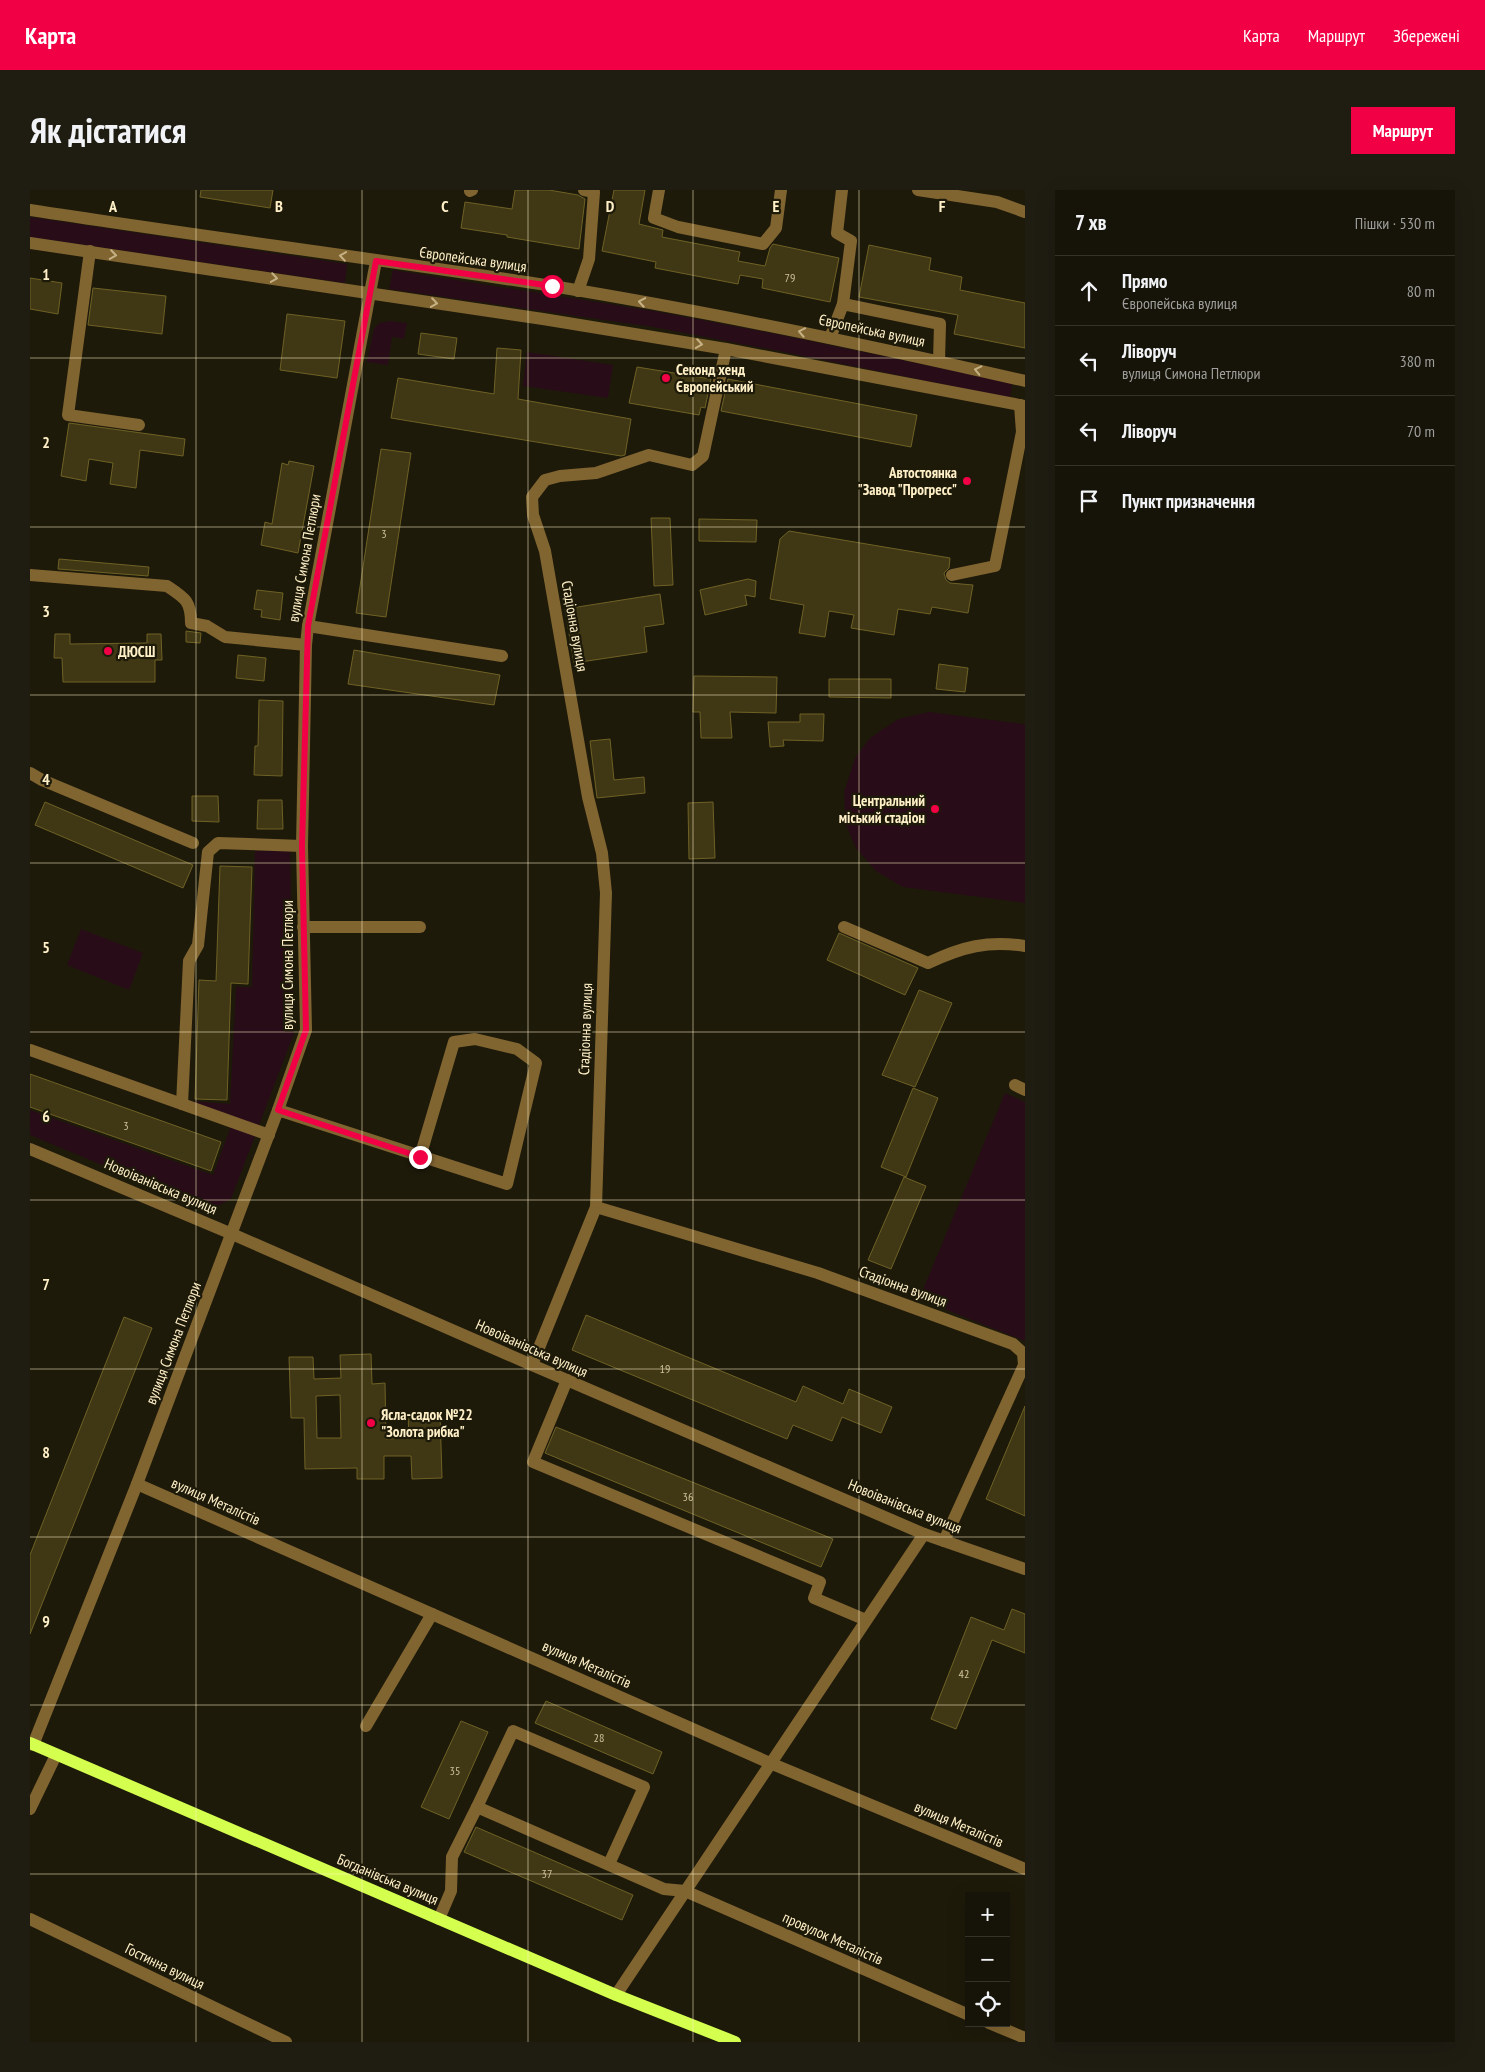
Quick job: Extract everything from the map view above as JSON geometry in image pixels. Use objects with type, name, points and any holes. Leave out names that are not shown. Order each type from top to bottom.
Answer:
[{"type":"main road","name":"Богданівська вулиця","points":[[32,1744],[616,1995],[735,2042]]},
{"type":"street","points":[[578,291],[589,259],[594,192],[584,190]]},
{"type":"street","points":[[659,190],[654,218],[678,227],[763,244],[776,228],[781,190]]},
{"type":"street","points":[[830,338],[843,304],[851,241],[837,233],[842,190]]},
{"type":"street","points":[[918,190],[997,202],[1025,212]]},
{"type":"street","name":"Європейська вулиця","points":[[30,210],[578,291],[724,316],[1025,381]]},
{"type":"street","points":[[30,243],[543,319],[726,349],[1022,405],[1022,432],[995,566],[952,575]]},
{"type":"street","points":[[90,251],[68,414],[138,425]]},
{"type":"street","name":"вулиця Симона Петлюри","points":[[32,1744],[137,1484],[269,1135],[306,1030],[302,846],[306,645],[376,261]]},
{"type":"street","points":[[843,304],[940,324],[939,361]]},
{"type":"street","name":"Стадіонна вулиця","points":[[726,349],[703,456],[697,462],[692,465],[649,455],[596,473],[560,476],[545,480],[532,497],[533,515],[546,551],[588,797],[602,853],[606,893],[596,1207],[818,1272],[1013,1344],[1024,1353],[1024,1365],[944,1541]]},
{"type":"street","points":[[30,575],[167,586],[183,597],[191,608],[191,623],[207,626],[225,637],[306,645]]},
{"type":"street","points":[[308,626],[502,656]]},
{"type":"street","points":[[30,773],[42,780],[193,843]]},
{"type":"street","points":[[182,1104],[189,961],[198,945],[208,852],[218,843],[302,846]]},
{"type":"street","points":[[303,927],[420,927]]},
{"type":"street","points":[[844,928],[928,963],[949,953],[976,945],[1009,944],[1025,946]]},
{"type":"street","points":[[1009,944],[1025,951]]},
{"type":"street","points":[[278,1110],[420,1157],[507,1184],[536,1064],[517,1049],[475,1039],[454,1042],[420,1157]]},
{"type":"street","points":[[30,1050],[269,1135]]},
{"type":"street","name":"Новоіванівська вулиця","points":[[30,1149],[232,1234],[924,1534],[1025,1569]]},
{"type":"street","points":[[532,1365],[596,1207]]},
{"type":"street","points":[[566,1380],[532,1462],[820,1582],[814,1598],[866,1620]]},
{"type":"street","name":"вулиця Металістів","points":[[137,1484],[770,1763],[1025,1869]]},
{"type":"street","points":[[616,1995],[924,1534]]},
{"type":"street","points":[[366,1726],[432,1614]]},
{"type":"street","points":[[439,1919],[452,1891],[452,1858],[513,1731],[644,1787],[609,1864]]},
{"type":"street","points":[[30,1809],[56,1755]]},
{"type":"street","name":"провулок Металістів","points":[[477,1807],[664,1889],[685,1891],[965,2013]]},
{"type":"street","name":"Гостинна вулиця","points":[[30,1919],[286,2042]]},
{"type":"street","points":[[999,2027],[1025,2038]]},
{"type":"shaded area","points":[[30,217],[347,264],[345,283],[30,237]]},
{"type":"shaded area","points":[[393,270],[654,311],[786,336],[1012,383],[1010,398],[653,327],[389,289]]},
{"type":"shaded area","points":[[389,321],[407,323],[404,339],[392,337],[388,365],[367,362],[374,329],[379,323]]},
{"type":"shaded area","points":[[527,352],[613,365],[608,398],[523,386]]},
{"type":"shaded area","name":"Центральний міський стадіон","points":[[929,712],[1025,724],[1025,903],[903,887],[876,871],[856,848],[846,825],[844,792],[855,758],[870,738],[898,719]]},
{"type":"shaded area","points":[[290,850],[294,1033],[231,1199],[210,1210],[30,1135],[30,1110],[213,1175],[234,1118],[190,1101],[230,1104],[236,987],[252,987],[255,851]]},
{"type":"shaded area","points":[[81,929],[143,953],[129,990],[67,965]]},
{"type":"shaded area","points":[[1005,1093],[1025,1102],[1025,1341],[919,1299]]},
{"type":"building","points":[[201,190],[273,190],[270,208],[200,197]]},
{"type":"building","points":[[515,190],[549,190],[578,195],[585,199],[579,249],[461,228],[465,202],[512,209]]},
{"type":"building","points":[[614,190],[645,190],[639,224],[663,230],[662,237],[740,252],[738,261],[765,266],[773,244],[839,258],[830,302],[762,288],[763,279],[740,275],[738,284],[655,268],[656,262],[602,251]]},
{"type":"building","points":[[869,245],[931,258],[929,270],[962,277],[960,290],[1025,303],[1025,348],[954,334],[958,315],[859,297]]},
{"type":"building","points":[[30,278],[62,283],[58,314],[30,309]]},
{"type":"building","points":[[93,288],[166,296],[162,334],[88,325]]},
{"type":"building","points":[[287,314],[345,321],[337,378],[280,370]]},
{"type":"building","points":[[421,333],[457,338],[454,359],[418,354]]},
{"type":"building","points":[[497,348],[521,350],[518,399],[631,419],[625,455],[621,456],[391,418],[398,378],[494,394]]},
{"type":"building","points":[[637,367],[711,379],[705,408],[701,407],[699,415],[629,403]]},
{"type":"building","points":[[728,379],[917,415],[911,447],[721,411]]},
{"type":"building","points":[[69,423],[185,439],[183,456],[140,450],[136,488],[110,484],[113,463],[89,459],[86,481],[61,476]]},
{"type":"building","points":[[381,449],[411,453],[386,617],[356,613]]},
{"type":"building","points":[[289,461],[314,466],[298,553],[261,545],[265,522],[272,524],[282,463],[288,465]]},
{"type":"building","points":[[651,518],[670,518],[673,585],[654,586]]},
{"type":"building","points":[[699,519],[757,520],[756,542],[699,541]]},
{"type":"building","points":[[789,531],[950,558],[949,568],[944,573],[946,580],[950,583],[973,585],[968,613],[932,607],[930,614],[898,609],[894,635],[851,628],[854,615],[829,611],[825,637],[799,633],[804,605],[770,599],[780,539]]},
{"type":"building","points":[[59,559],[149,567],[148,576],[58,569]]},
{"type":"building","points":[[748,579],[756,581],[755,597],[745,595],[747,605],[705,615],[700,590]]},
{"type":"building","points":[[257,590],[283,593],[280,620],[261,617],[262,610],[254,609]]},
{"type":"building","points":[[660,594],[664,624],[644,627],[647,652],[574,663],[565,609]]},
{"type":"building","points":[[186,631],[201,633],[200,643],[186,642]]},
{"type":"building","name":"ДЮСШ","points":[[55,634],[70,634],[70,644],[147,643],[147,634],[161,634],[162,660],[155,660],[155,682],[63,682],[62,658],[54,658]]},
{"type":"building","points":[[354,650],[500,675],[494,705],[348,684]]},
{"type":"building","points":[[238,655],[266,658],[264,681],[236,678]]},
{"type":"building","points":[[939,664],[968,668],[965,692],[936,689]]},
{"type":"building","points":[[694,676],[777,677],[776,713],[730,712],[732,738],[701,738],[700,712],[693,712]]},
{"type":"building","points":[[829,679],[891,679],[891,698],[829,697]]},
{"type":"building","points":[[259,700],[283,701],[282,776],[254,775],[255,746],[258,746]]},
{"type":"building","points":[[800,714],[824,714],[823,741],[783,740],[784,746],[770,747],[768,722],[800,722]]},
{"type":"building","points":[[610,739],[614,780],[644,777],[645,793],[597,798],[590,741]]},
{"type":"building","points":[[192,796],[218,796],[219,822],[192,821]]},
{"type":"building","points":[[258,800],[282,800],[283,829],[257,829]]},
{"type":"building","points":[[45,802],[193,865],[183,888],[35,825]]},
{"type":"building","points":[[713,802],[715,858],[689,859],[688,803]]},
{"type":"building","points":[[220,866],[252,867],[248,984],[231,983],[227,1100],[195,1099],[199,980],[216,981]]},
{"type":"building","points":[[839,933],[918,968],[905,995],[827,960]]},
{"type":"building","points":[[919,990],[952,1003],[915,1087],[882,1075]]},
{"type":"building","points":[[30,1074],[221,1142],[211,1171],[30,1107]]},
{"type":"building","points":[[913,1088],[938,1098],[906,1177],[881,1167]]},
{"type":"building","points":[[904,1177],[926,1186],[891,1269],[868,1260]]},
{"type":"building","points":[[586,1315],[796,1402],[803,1386],[843,1404],[849,1389],[892,1407],[881,1433],[842,1417],[832,1441],[793,1425],[787,1439],[572,1350]]},
{"type":"building","points":[[124,1317],[152,1328],[30,1634],[30,1555]]},
{"type":"building","points":[[371,1354],[372,1384],[385,1383],[386,1439],[409,1438],[408,1413],[440,1413],[442,1478],[412,1479],[411,1456],[384,1456],[384,1479],[357,1479],[357,1468],[305,1469],[304,1418],[291,1418],[289,1357],[313,1357],[314,1379],[341,1378],[340,1355]],"holes":[[[340,1395],[341,1438],[317,1438],[316,1396]]]},
{"type":"building","points":[[1025,1406],[1025,1516],[986,1499]]},
{"type":"building","points":[[556,1427],[833,1539],[821,1567],[545,1453]]},
{"type":"building","points":[[1012,1609],[1025,1614],[1025,1653],[992,1640],[956,1729],[931,1719],[971,1617],[1004,1630]]},
{"type":"building","points":[[546,1701],[662,1752],[653,1774],[535,1723]]},
{"type":"building","points":[[461,1721],[488,1732],[449,1819],[421,1807]]},
{"type":"building","points":[[476,1827],[633,1895],[622,1920],[464,1852]]},
{"type":"place","name":"Секонд хенд Європейський","points":[[666,378]]},
{"type":"place","name":"Автостоянка \"Завод \"Прогресс\"","points":[[967,481]]},
{"type":"place","name":"ДЮСШ","points":[[108,651]]},
{"type":"place","name":"Центральний міський стадіон","points":[[935,809]]},
{"type":"place","name":"Ясла-садок №22 \"Золота рибка\"","points":[[371,1423]]},
{"type":"route","points":[[420,1157],[278,1110],[306,1030],[302,846],[308,626],[376,261],[552,286]]}]
